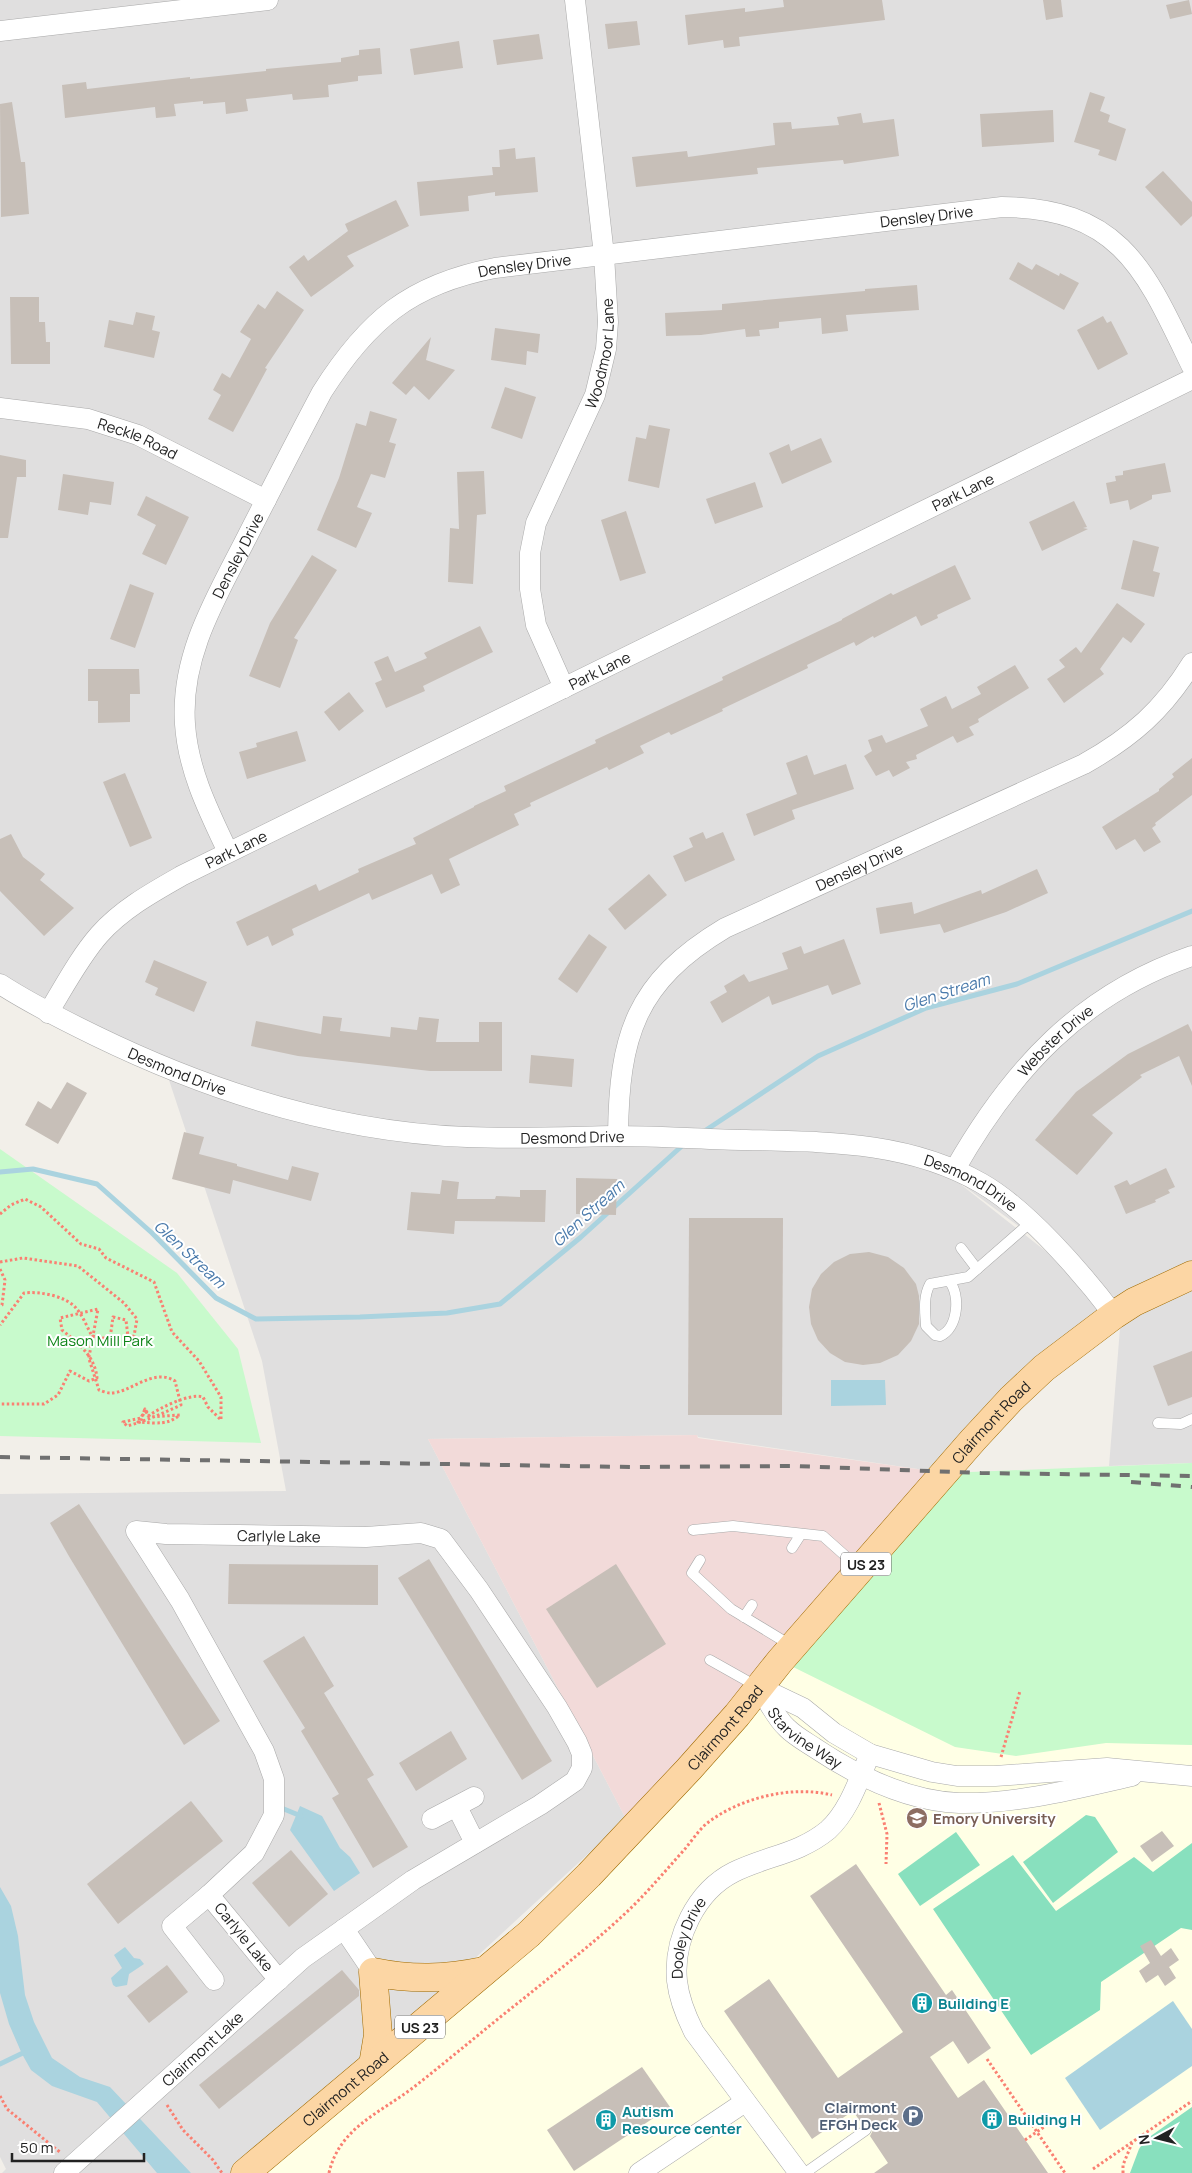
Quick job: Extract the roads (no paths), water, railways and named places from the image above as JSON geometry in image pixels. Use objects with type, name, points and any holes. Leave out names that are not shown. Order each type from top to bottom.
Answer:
[{"type":"main road","name":"Clairmont Road","points":[[245,2173],[488,1970],[529,1934],[588,1875],[689,1769],[972,1440],[1011,1399],[1044,1368],[1114,1315],[1134,1302],[1192,1275]]},
{"type":"main road","points":[[373,2065],[378,2035],[373,1972],[398,1977],[438,1979],[488,1970]]},
{"type":"street","points":[[0,31],[268,0]]},
{"type":"street","name":"Woodmoor Lane","points":[[564,688],[536,626],[530,590],[530,553],[536,522],[595,396],[606,349],[608,322],[604,255],[575,0]]},
{"type":"street","name":"Densley Drive","points":[[228,852],[206,807],[191,765],[185,723],[187,681],[197,640],[205,620],[266,500],[335,370],[367,330],[406,300],[432,287],[471,273],[1002,207],[1041,210],[1082,221],[1101,231],[1117,244],[1146,278],[1158,297],[1192,367]]},
{"type":"street","name":"Park Lane","points":[[48,1013],[88,950],[109,924],[149,894],[228,852],[1192,379]]},
{"type":"street","name":"Reckle Road","points":[[0,408],[88,419],[138,435],[266,500]]},
{"type":"street","name":"Densley Drive","points":[[618,1136],[620,1073],[625,1048],[635,1019],[656,986],[684,955],[724,928],[1084,764],[1104,753],[1156,712],[1171,696],[1192,663]]},
{"type":"street","name":"Webster Drive","points":[[955,1169],[970,1141],[994,1108],[1027,1065],[1057,1034],[1095,1003],[1129,982],[1192,956]]},
{"type":"street","name":"Desmond Drive","points":[[0,984],[48,1013],[141,1058],[222,1089],[292,1110],[348,1123],[467,1137],[618,1136],[834,1142],[898,1150],[955,1169],[984,1184],[1031,1222],[1097,1292],[1114,1315]]},
{"type":"street","name":"Carlyle Lake","points":[[214,1980],[172,1926],[254,1853],[274,1815],[274,1779],[264,1751],[180,1600],[136,1531],[166,1534],[366,1537],[421,1533],[441,1539],[479,1590],[558,1707],[582,1754],[582,1768],[575,1781],[540,1805],[413,1880],[344,1929]]},
{"type":"street","name":"Starvine Way","points":[[759,1687],[803,1708],[834,1733],[870,1754],[917,1768],[957,1776],[995,1776],[1106,1768],[1192,1776]]},
{"type":"street","name":"Starvine Way","points":[[759,1687],[788,1729],[841,1765],[860,1776],[924,1798],[959,1803],[1058,1794],[1151,1772]]},
{"type":"street","name":"Dooley Drive","points":[[799,2173],[694,2032],[684,2012],[677,1982],[677,1970],[685,1931],[697,1906],[720,1881],[745,1867],[771,1860],[807,1844],[829,1828],[839,1819],[847,1805],[870,1754]]},
{"type":"street","points":[[432,1820],[466,1802],[475,1843]]},
{"type":"street","name":"Carlyle Lake","points":[[209,1895],[279,1980]]},
{"type":"street","points":[[344,1929],[373,1972]]},
{"type":"street","name":"Clairmont Lake","points":[[69,2168],[303,1958],[344,1929]]},
{"type":"street","points":[[642,2172],[746,2102]]},
{"type":"lane","points":[[949,1281],[954,1286],[954,1322],[951,1329],[940,1336],[926,1326],[926,1292],[930,1284],[968,1276],[1031,1222]]},
{"type":"lane","points":[[962,1248],[977,1269]]},
{"type":"lane","points":[[1158,1423],[1181,1424],[1192,1419]]},
{"type":"lane","points":[[693,1530],[733,1526],[823,1536],[861,1570]]},
{"type":"lane","points":[[792,1548],[801,1534]]},
{"type":"lane","points":[[700,1560],[692,1573],[731,1609],[793,1647]]},
{"type":"lane","points":[[744,1617],[752,1605]]},
{"type":"lane","points":[[710,1660],[759,1687]]},
{"type":"lane","points":[[805,2173],[866,2130]]},
{"type":"water","points":[[831,1380],[885,1380],[886,1405],[831,1406]]},
{"type":"water","points":[[300,1806],[322,1816],[340,1848],[350,1857],[360,1873],[334,1891],[290,1830]]},
{"type":"water","points":[[0,1887],[11,1906],[18,1936],[25,1995],[34,2022],[52,2058],[80,2077],[110,2087],[191,2173],[157,2173],[97,2102],[52,2086],[31,2070],[9,2024],[0,1993]]},
{"type":"water","points":[[125,1947],[134,1958],[140,1959],[144,1964],[129,1974],[127,1985],[116,1987],[113,1985],[111,1978],[122,1968],[114,1955]]},
{"type":"water","points":[[1173,2001],[1192,2029],[1192,2066],[1100,2130],[1065,2078]]},
{"type":"waterway","name":"Glen Stream","points":[[703,1132],[818,1056],[926,1008],[1017,984],[1192,911]]},
{"type":"waterway","name":"Glen Stream","points":[[0,1172],[33,1169],[97,1184],[152,1233],[216,1298],[256,1319],[360,1317],[447,1313],[500,1304],[581,1237],[683,1145]]},
{"type":"waterway","points":[[279,1807],[301,1816]]},
{"type":"waterway","points":[[0,2064],[27,2051]]},
{"type":"railway","points":[[0,1457],[632,1467],[794,1466],[981,1473],[1192,1476]]},
{"type":"railway","points":[[1131,1482],[1192,1487]]},
{"type":"place","name":"Emory University","points":[[917,1818]]},
{"type":"place","name":"Building E","points":[[922,2003]]},
{"type":"place","name":"Clairmont EFGH Deck","points":[[913,2116]]},
{"type":"place","name":"Building H","points":[[992,2119]]},
{"type":"place","name":"Autism Resource center","points":[[606,2120]]},
{"type":"park label","name":"Mason Mill Park","points":[[100,1340]]}]
